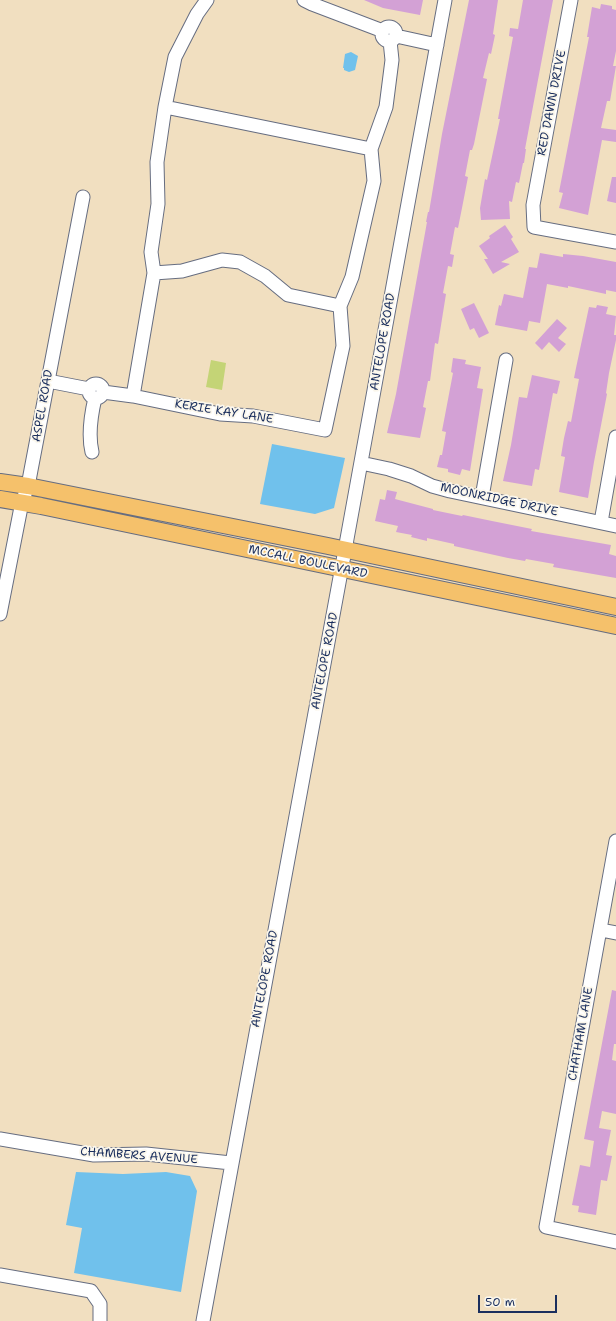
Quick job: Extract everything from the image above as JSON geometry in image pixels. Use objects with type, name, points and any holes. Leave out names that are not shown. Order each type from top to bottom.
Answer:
[{"type":"main road","name":"MCCALL BOULEVARD","points":[[0,482],[28,486],[346,550],[616,607]]},
{"type":"main road","name":"MCCALL BOULEVARD","points":[[0,499],[22,502],[616,626]]},
{"type":"street","points":[[48,381],[96,393],[133,396],[154,273],[151,252],[158,204],[157,162],[165,107],[175,57],[197,14],[207,0]]},
{"type":"street","points":[[304,0],[390,36],[437,45]]},
{"type":"street","name":"ANTELOPE ROAD","points":[[203,1321],[231,1163],[346,550],[445,0]]},
{"type":"street","name":"RED DAWN DRIVE","points":[[571,0],[533,205],[534,227],[616,242]]},
{"type":"street","name":"KERIE KAY LANE","points":[[133,396],[220,414],[253,416],[325,430],[343,346],[340,306],[352,277],[374,181],[371,148],[386,107],[392,60],[390,36]]},
{"type":"street","points":[[165,107],[371,148]]},
{"type":"street","name":"ASPEL ROAD","points":[[0,614],[22,502],[28,486],[83,197]]},
{"type":"street","points":[[154,273],[182,272],[222,260],[240,262],[265,276],[288,295],[340,306]]},
{"type":"street","points":[[482,497],[506,360]]},
{"type":"street","points":[[92,452],[90,444],[91,425],[96,393]]},
{"type":"street","points":[[601,522],[616,437]]},
{"type":"street","name":"MOONRIDGE DRIVE","points":[[361,463],[389,468],[432,486],[450,491],[616,526]]},
{"type":"street","name":"CHATHAM LANE","points":[[616,841],[546,1228],[616,1242]]},
{"type":"street","points":[[601,930],[616,933]]},
{"type":"street","name":"CHAMBERS AVENUE","points":[[0,1139],[94,1155],[146,1154],[231,1163]]},
{"type":"street","points":[[0,1275],[91,1291],[100,1304],[100,1321]]},
{"type":"green space","points":[[211,360],[226,363],[222,390],[206,387]]},
{"type":"water","points":[[351,52],[358,56],[355,70],[349,72],[343,68],[345,54]]},
{"type":"water","points":[[272,444],[345,458],[334,508],[315,514],[260,504]]},
{"type":"water","points":[[76,1172],[123,1174],[166,1172],[190,1176],[197,1191],[181,1292],[74,1273],[82,1228],[66,1225]]},
{"type":"building","points":[[364,0],[423,0],[420,15],[383,8]]},
{"type":"building","points":[[469,0],[498,0],[493,34],[495,35],[491,54],[489,53],[483,78],[487,79],[474,144],[472,150],[470,150],[465,176],[468,177],[458,228],[455,227],[450,254],[454,255],[452,267],[448,266],[443,293],[446,294],[438,344],[435,343],[430,381],[428,381],[423,407],[426,408],[420,438],[387,433],[396,394],[442,134]]},
{"type":"building","points":[[523,0],[553,0],[525,149],[524,163],[519,183],[516,182],[512,202],[509,201],[510,219],[481,220],[480,208],[485,179],[487,180],[500,119],[498,119],[513,37],[509,36],[510,28],[518,29]]},
{"type":"building","points":[[601,4],[612,6],[612,9],[616,10],[616,51],[613,66],[616,66],[610,101],[607,101],[601,128],[616,130],[616,142],[602,140],[588,215],[559,208],[563,193],[559,192],[589,37],[587,37],[592,7],[600,9]]},
{"type":"building","points":[[612,177],[616,177],[616,203],[607,201]]},
{"type":"building","points":[[505,225],[513,237],[511,239],[519,252],[501,262],[510,264],[493,274],[484,259],[488,259],[479,246],[490,238],[489,236]]},
{"type":"building","points":[[540,253],[563,257],[563,254],[583,256],[616,262],[616,292],[606,290],[606,294],[568,286],[568,288],[547,284],[540,323],[529,321],[527,331],[495,325],[499,305],[501,306],[504,294],[523,298],[529,267],[537,268]]},
{"type":"building","points":[[474,303],[489,333],[479,338],[474,328],[470,330],[461,309]]},
{"type":"building","points":[[597,305],[608,307],[606,314],[616,316],[614,335],[616,335],[616,340],[588,498],[559,492],[565,457],[561,456],[564,438],[568,421],[571,422],[579,379],[574,378],[576,368],[589,307],[596,308]]},
{"type":"building","points":[[557,319],[567,328],[558,338],[566,344],[559,352],[549,342],[542,350],[535,343]]},
{"type":"building","points":[[453,358],[466,360],[465,364],[481,367],[477,388],[483,389],[470,471],[462,469],[460,475],[448,472],[448,469],[437,467],[440,455],[442,455],[446,432],[442,431],[453,373],[451,372]]},
{"type":"building","points":[[532,375],[560,381],[557,394],[553,393],[539,470],[535,469],[532,486],[503,481],[519,397],[527,398]]},
{"type":"building","points":[[387,490],[397,492],[395,499],[433,510],[532,529],[531,531],[611,545],[609,554],[616,556],[616,578],[553,567],[554,564],[526,559],[525,561],[508,558],[454,546],[454,544],[427,538],[427,541],[411,537],[412,535],[396,532],[398,526],[375,521],[380,499],[385,500]]},
{"type":"building","points":[[612,990],[616,991],[616,1044],[614,1044],[612,1060],[616,1061],[616,1114],[602,1111],[599,1128],[611,1130],[606,1155],[612,1156],[607,1181],[601,1180],[596,1215],[578,1212],[579,1206],[572,1205],[580,1165],[590,1167],[594,1141],[584,1139]]}]
